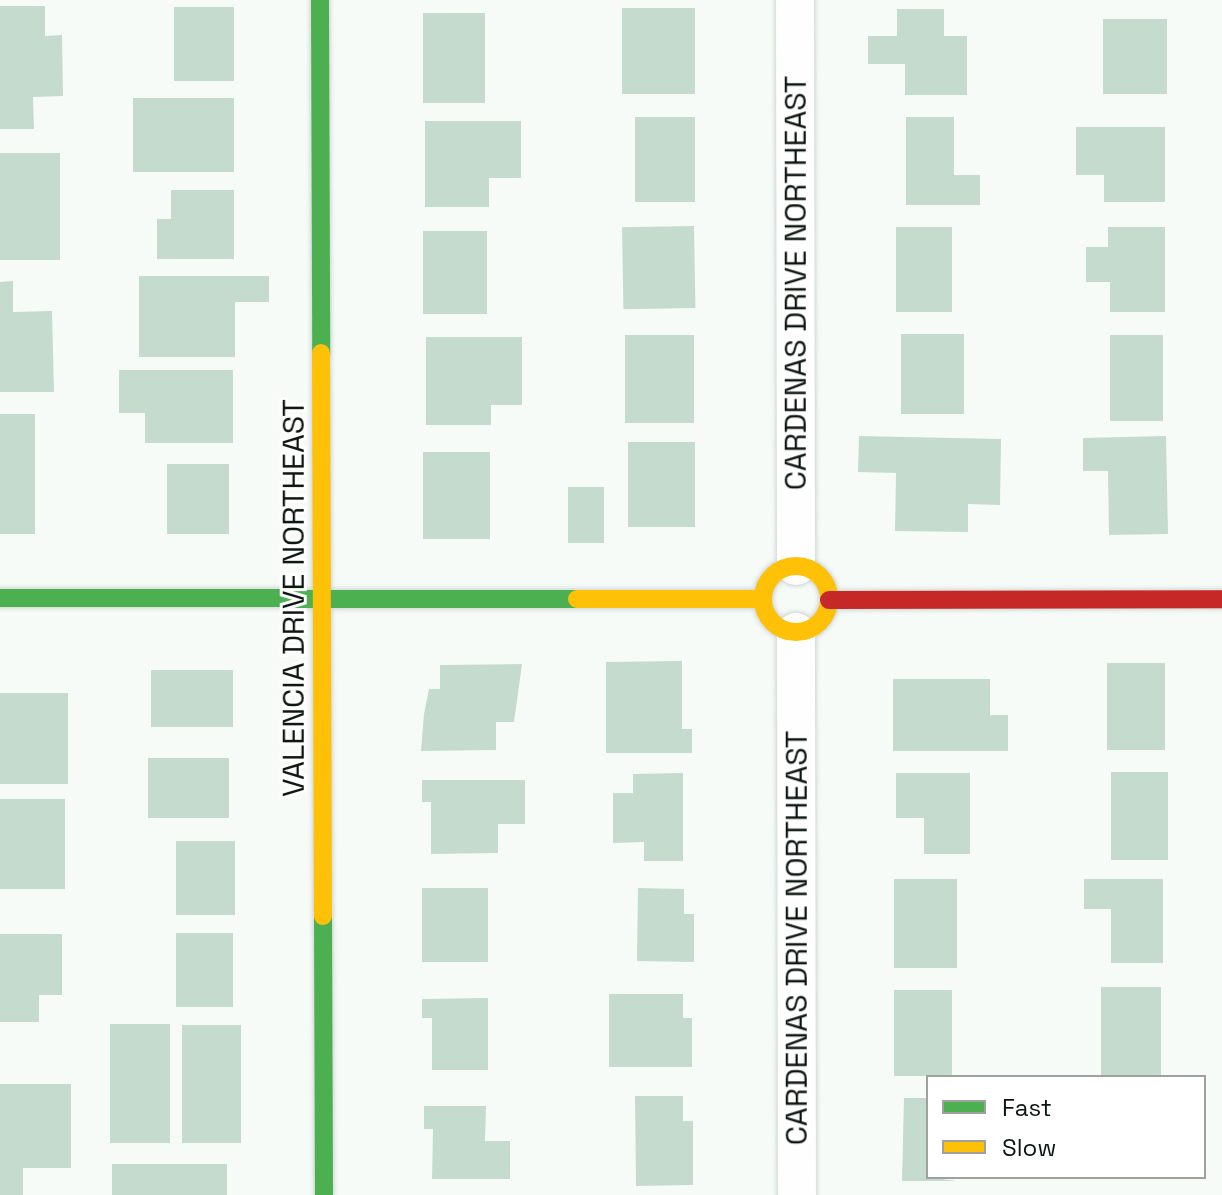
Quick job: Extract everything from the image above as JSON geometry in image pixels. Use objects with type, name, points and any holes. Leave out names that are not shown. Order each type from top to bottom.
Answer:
[{"type":"street","name":"VALENCIA DRIVE NORTHEAST","points":[[320,0],[324,1195]]},
{"type":"street","name":"CARDENAS DRIVE NORTHEAST","points":[[795,0],[796,566]]},
{"type":"street","points":[[796,566],[816,572],[829,600],[823,619],[796,632],[769,619],[763,599],[769,580],[796,566]]},
{"type":"street","points":[[0,598],[763,599]]},
{"type":"street","points":[[829,600],[1222,599]]},
{"type":"street","name":"CARDENAS DRIVE NORTHEAST","points":[[796,632],[797,1195]]},
{"type":"building","points":[[0,6],[45,6],[45,36],[62,35],[63,96],[33,97],[34,129],[0,129]]},
{"type":"building","points":[[174,7],[234,7],[234,81],[174,81]]},
{"type":"building","points":[[622,8],[695,8],[695,94],[622,94]]},
{"type":"building","points":[[897,9],[944,9],[944,36],[967,36],[967,95],[905,95],[905,64],[868,64],[868,36],[897,36]]},
{"type":"building","points":[[423,13],[485,13],[485,103],[423,103]]},
{"type":"building","points":[[1103,19],[1167,19],[1167,94],[1103,94]]},
{"type":"building","points":[[133,98],[234,98],[234,172],[133,172]]},
{"type":"building","points":[[635,117],[695,117],[695,202],[635,202]]},
{"type":"building","points":[[906,117],[954,117],[954,175],[980,175],[980,205],[906,205]]},
{"type":"building","points":[[425,121],[521,121],[521,178],[489,178],[489,207],[425,207]]},
{"type":"building","points":[[1076,127],[1165,127],[1165,202],[1104,202],[1104,175],[1076,175]]},
{"type":"building","points":[[0,153],[60,153],[60,260],[0,260]]},
{"type":"building","points":[[171,190],[234,190],[234,259],[157,259],[157,219],[171,219]]},
{"type":"building","points":[[694,226],[695,308],[623,309],[622,227]]},
{"type":"building","points":[[896,227],[952,227],[952,312],[896,312]]},
{"type":"building","points":[[1108,227],[1165,227],[1165,312],[1110,312],[1110,282],[1086,282],[1086,247],[1108,247]]},
{"type":"building","points":[[423,231],[487,231],[487,314],[423,314]]},
{"type":"building","points":[[139,276],[269,276],[269,302],[235,302],[235,357],[139,357]]},
{"type":"building","points":[[13,281],[13,312],[52,311],[54,392],[0,392],[0,282]]},
{"type":"building","points":[[901,334],[964,334],[964,414],[901,414]]},
{"type":"building","points":[[625,335],[694,335],[694,423],[625,423]]},
{"type":"building","points":[[1110,335],[1163,335],[1163,421],[1110,421]]},
{"type":"building","points":[[426,337],[522,337],[522,405],[491,405],[491,425],[426,425]]},
{"type":"building","points":[[119,370],[233,370],[233,443],[145,443],[145,413],[119,413]]},
{"type":"building","points":[[0,414],[35,414],[35,534],[0,534]]},
{"type":"building","points":[[859,436],[1001,439],[1000,505],[968,504],[968,532],[895,531],[896,473],[858,472]]},
{"type":"building","points":[[1166,436],[1168,534],[1109,535],[1108,471],[1083,471],[1083,438]]},
{"type":"building","points":[[628,442],[695,442],[695,527],[628,527]]},
{"type":"building","points":[[423,452],[490,452],[490,539],[423,539]]},
{"type":"building","points":[[167,464],[229,464],[229,534],[167,534]]},
{"type":"building","points":[[568,487],[604,487],[604,543],[568,543]]},
{"type":"building","points":[[682,661],[682,729],[692,729],[692,753],[606,753],[606,662]]},
{"type":"building","points":[[1107,663],[1165,663],[1165,750],[1107,750]]},
{"type":"building","points":[[522,664],[514,722],[496,722],[496,750],[421,751],[429,689],[440,689],[440,665]]},
{"type":"building","points":[[151,670],[233,670],[233,727],[151,727]]},
{"type":"building","points":[[893,679],[990,679],[990,715],[1008,715],[1008,751],[893,751]]},
{"type":"building","points":[[0,693],[68,693],[68,784],[0,784]]},
{"type":"building","points":[[148,758],[229,758],[229,818],[148,818]]},
{"type":"building","points":[[1111,772],[1168,772],[1168,860],[1111,860]]},
{"type":"building","points":[[683,773],[683,861],[644,861],[644,842],[613,843],[613,793],[633,793],[633,774]]},
{"type":"building","points":[[896,773],[970,773],[970,854],[924,854],[924,818],[896,818]]},
{"type":"building","points":[[422,780],[525,780],[525,824],[498,824],[498,853],[431,854],[431,802],[422,802]]},
{"type":"building","points":[[0,799],[65,799],[65,889],[0,889]]},
{"type":"building","points":[[176,841],[235,841],[235,915],[176,915]]},
{"type":"building","points":[[894,879],[957,879],[957,968],[894,968]]},
{"type":"building","points":[[1084,879],[1163,879],[1163,963],[1111,963],[1111,909],[1084,909]]},
{"type":"building","points":[[422,888],[488,888],[488,962],[422,962]]},
{"type":"building","points":[[638,888],[684,889],[684,914],[694,914],[694,962],[637,961]]},
{"type":"building","points":[[176,933],[233,933],[233,1007],[176,1007]]},
{"type":"building","points":[[0,934],[62,934],[62,995],[39,995],[39,1022],[0,1022]]},
{"type":"building","points":[[1101,987],[1161,987],[1161,1075],[1101,1075]]},
{"type":"building","points":[[894,990],[952,990],[952,1075],[894,1076]]},
{"type":"building","points":[[609,994],[683,994],[683,1018],[692,1018],[692,1067],[609,1067]]},
{"type":"building","points":[[488,998],[488,1070],[432,1070],[432,1018],[422,1018],[422,999]]},
{"type":"building","points":[[110,1024],[170,1024],[170,1143],[110,1143]]},
{"type":"building","points":[[182,1025],[241,1025],[241,1143],[182,1143]]},
{"type":"building","points":[[0,1084],[71,1084],[71,1168],[23,1168],[23,1195],[0,1195]]},
{"type":"building","points":[[635,1096],[683,1096],[683,1121],[693,1121],[693,1185],[636,1186]]},
{"type":"building","points":[[904,1098],[926,1098],[926,1179],[956,1181],[902,1181]]},
{"type":"building","points":[[424,1106],[486,1106],[485,1141],[510,1141],[510,1179],[432,1179],[433,1129],[424,1129]]},
{"type":"building","points":[[112,1164],[227,1164],[227,1195],[112,1195]]},
{"type":"traffic: fast","points":[[320,0],[321,353]]},
{"type":"traffic: fast","points":[[0,598],[577,599]]},
{"type":"traffic: fast","points":[[323,916],[324,1195]]},
{"type":"traffic: slow","points":[[321,353],[323,916]]},
{"type":"traffic: slow","points":[[796,566],[809,568],[819,576],[827,586],[829,599],[827,612],[819,622],[809,630],[796,632],[783,630],[773,622],[765,612],[763,599],[765,586],[773,576],[783,568],[796,566]]},
{"type":"traffic: slow","points":[[577,599],[763,599]]},
{"type":"traffic: jam","points":[[829,600],[1222,599]]}]
